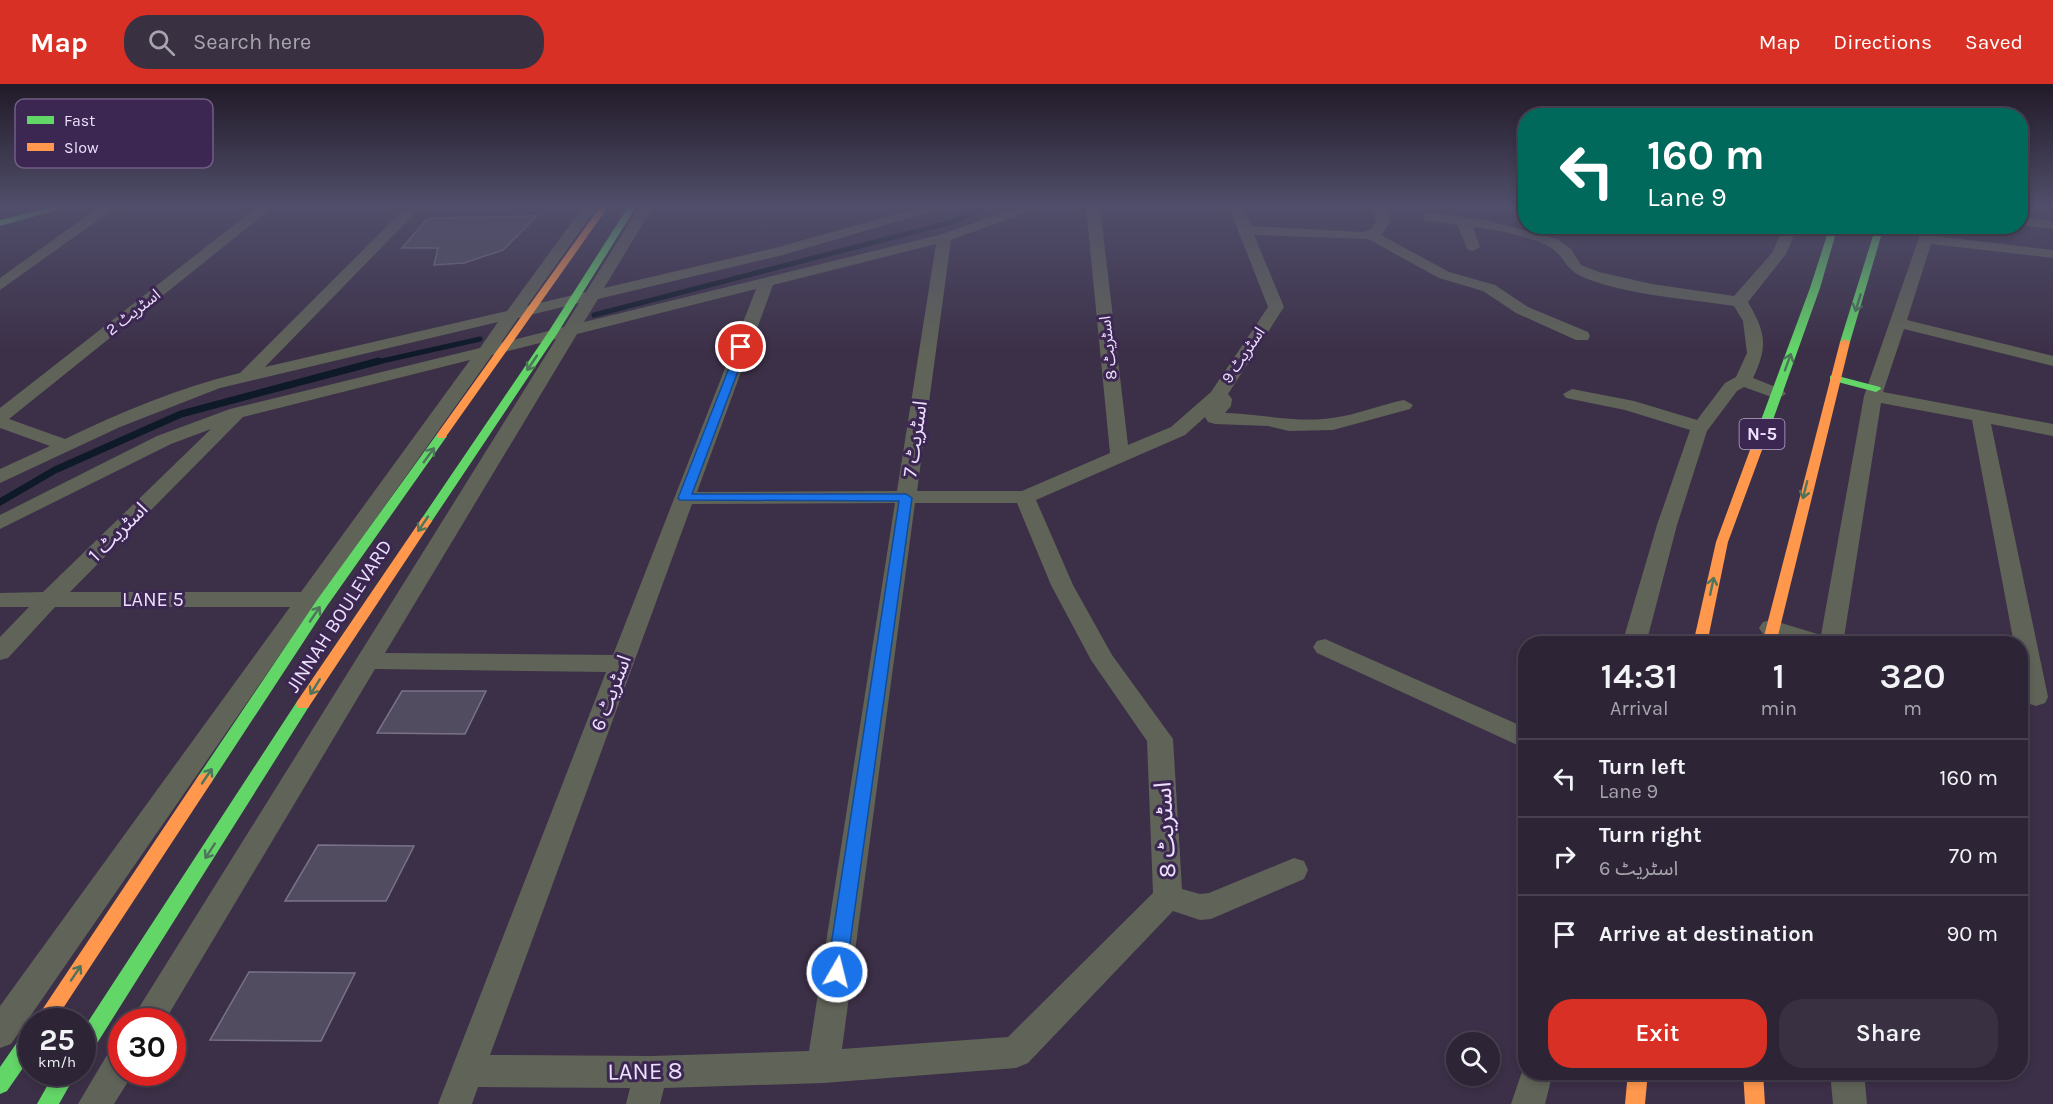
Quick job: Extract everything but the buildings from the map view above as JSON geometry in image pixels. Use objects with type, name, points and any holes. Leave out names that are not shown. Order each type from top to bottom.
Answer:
[{"type":"main road","points":[[522,312],[567,255]]},
{"type":"main road","points":[[582,298],[606,255]]},
{"type":"main road","name":"N-5","points":[[1702,636],[1722,542],[1777,394],[1824,255]]},
{"type":"main road","points":[[1769,635],[1834,378],[1871,255]]},
{"type":"main road","name":"JINNAH BOULEVARD","points":[[96,1027],[336,653],[561,332]]},
{"type":"main road","name":"JINNAH BOULEVARD","points":[[52,1008],[322,603],[498,347]]},
{"type":"main road","points":[[1834,378],[1875,392]]},
{"type":"main road","points":[[0,1084],[18,1058]]},
{"type":"main road","points":[[1635,1104],[1637,1080]]},
{"type":"main road","points":[[1754,1080],[1755,1104]]},
{"type":"main road","points":[[47,1104],[58,1086]]},
{"type":"street","points":[[0,285],[43,255]]},
{"type":"street","name":"اسٹریٹ 2","points":[[0,417],[206,255]]},
{"type":"street","points":[[248,375],[367,255]]},
{"type":"street","points":[[0,1033],[306,599],[498,347],[559,255]]},
{"type":"street","points":[[155,1008],[370,661],[561,332],[613,255]]},
{"type":"street","points":[[0,477],[151,407],[248,375],[767,255]]},
{"type":"street","points":[[0,523],[164,440],[237,413],[878,255]]},
{"type":"street","name":"اسٹریٹ 7","points":[[823,1067],[942,255]]},
{"type":"street","name":"اسٹریٹ 8","points":[[1098,255],[1120,457]]},
{"type":"street","name":"اسٹریٹ 9","points":[[1120,457],[1178,431],[1218,396],[1276,307],[1256,255]]},
{"type":"street","points":[[1406,255],[1444,275],[1489,288],[1522,310],[1582,336]]},
{"type":"street","points":[[1567,255],[1575,268],[1594,276],[1652,289],[1740,302]]},
{"type":"street","points":[[1740,302],[1779,255]]},
{"type":"street","points":[[1832,636],[1875,392],[1921,255]]},
{"type":"street","points":[[2000,255],[2053,268]]},
{"type":"street","name":"اسٹریٹ 6","points":[[455,1104],[766,283]]},
{"type":"street","points":[[1636,636],[1667,525],[1701,427],[1731,387],[1743,380],[1756,353],[1751,321],[1740,302]]},
{"type":"street","points":[[1899,323],[2053,361]]},
{"type":"street","points":[[1743,380],[1777,394]]},
{"type":"street","points":[[1875,392],[2053,430]]},
{"type":"street","points":[[1572,394],[1628,405],[1701,427]]},
{"type":"street","points":[[1218,396],[1223,399],[1222,406],[1214,414],[1215,418],[1268,420],[1289,425],[1334,424],[1404,405]]},
{"type":"street","name":"اسٹریٹ 1","points":[[0,652],[50,599],[237,413]]},
{"type":"street","points":[[1980,416],[2024,636]]},
{"type":"street","points":[[0,422],[65,445]]},
{"type":"street","points":[[684,498],[1025,497],[1120,457]]},
{"type":"street","name":"اسٹریٹ 8","points":[[823,1067],[1016,1052],[1168,897],[1160,739],[1103,660],[1062,585],[1025,497]]},
{"type":"street","name":"LANE 5","points":[[0,600],[306,599]]},
{"type":"street","points":[[1325,647],[1518,735]]},
{"type":"street","points":[[2028,657],[2036,697]]},
{"type":"street","points":[[370,661],[622,664]]},
{"type":"street","points":[[150,821],[179,819]]},
{"type":"street","points":[[231,819],[271,819]]},
{"type":"street","points":[[1168,897],[1200,907],[1211,906],[1293,870]]},
{"type":"street","name":"LANE 8","points":[[468,1071],[651,1072],[823,1067]]},
{"type":"street","points":[[643,1104],[651,1072]]},
{"type":"street","points":[[1528,1104],[1534,1080]]},
{"type":"street","points":[[1848,1080],[1850,1104]]},
{"type":"street","points":[[95,1104],[108,1083]]},
{"type":"waterway","points":[[594,315],[827,255]]},
{"type":"waterway","points":[[373,363],[480,339]]},
{"type":"waterway","points":[[0,502],[55,470],[181,414],[379,361]]},
{"type":"traffic: fast","points":[[426,521],[552,334],[602,255]]},
{"type":"traffic: fast","points":[[1763,431],[1825,255]]},
{"type":"traffic: fast","points":[[1845,342],[1871,255]]},
{"type":"traffic: fast","points":[[1834,378],[1876,389]]},
{"type":"traffic: fast","points":[[205,779],[322,603],[441,436]]},
{"type":"traffic: fast","points":[[96,1027],[303,704]]},
{"type":"traffic: fast","points":[[0,1084],[18,1058]]},
{"type":"traffic: fast","points":[[47,1104],[58,1086]]},
{"type":"traffic: slow","points":[[441,436],[570,255]]},
{"type":"traffic: slow","points":[[1771,636],[1845,342]]},
{"type":"traffic: slow","points":[[1702,636],[1722,542],[1763,431]]},
{"type":"traffic: slow","points":[[303,704],[426,521]]},
{"type":"traffic: slow","points":[[52,1008],[205,779]]},
{"type":"traffic: slow","points":[[1635,1104],[1637,1080]]},
{"type":"traffic: slow","points":[[1754,1080],[1755,1104]]},
{"type":"route","points":[[741,347],[684,498],[906,498],[837,972]]}]
